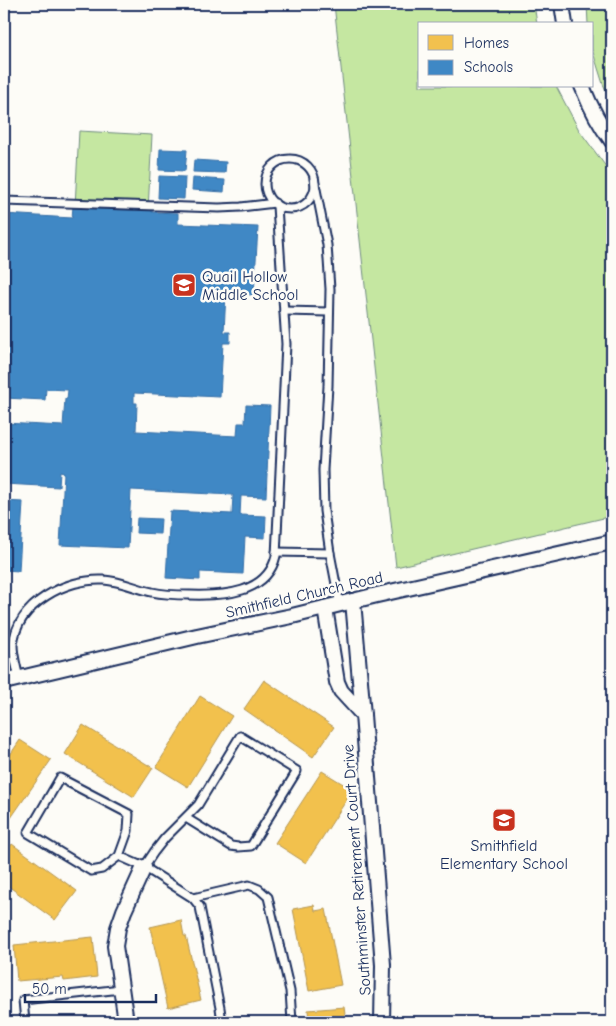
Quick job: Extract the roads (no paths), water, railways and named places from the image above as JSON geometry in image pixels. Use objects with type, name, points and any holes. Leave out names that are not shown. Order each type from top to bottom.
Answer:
[{"type":"street","points":[[562,4],[565,22]]},
{"type":"street","points":[[583,88],[591,107],[612,141]]},
{"type":"street","name":"Smithfield Church Road","points":[[4,682],[197,636],[612,542]]},
{"type":"street","name":"Southminster Retirement Court Drive","points":[[346,603],[363,715],[383,965],[382,1022]]},
{"type":"street","points":[[325,608],[337,682],[341,691],[363,715]]},
{"type":"street","points":[[126,1022],[115,946],[118,928],[124,911],[144,867]]},
{"type":"lane","points":[[314,179],[312,195],[307,202],[293,209],[284,209],[270,200],[264,185],[265,176],[269,169],[283,160],[292,159],[300,161],[306,165],[314,179],[330,272],[328,386],[323,470],[324,511],[330,553],[346,603]]},
{"type":"lane","points":[[4,201],[219,208],[276,204]]},
{"type":"lane","points":[[19,678],[13,646],[18,626],[31,609],[58,588],[82,581],[106,580],[169,595],[222,595],[255,585],[274,566],[286,364],[276,204]]},
{"type":"lane","points":[[284,312],[330,312]]},
{"type":"lane","points":[[276,552],[330,553]]},
{"type":"lane","points":[[144,867],[166,838],[198,805],[240,736],[297,771],[251,846],[231,846],[186,818]]},
{"type":"lane","points":[[60,778],[128,814],[128,831],[120,856],[102,869],[91,871],[28,833],[60,778]]},
{"type":"lane","points":[[120,856],[144,867],[193,898],[200,907],[222,1022]]},
{"type":"lane","points":[[193,898],[248,885],[259,889],[268,897],[290,992],[292,1022]]},
{"type":"lane","points":[[25,1022],[23,1000],[121,989]]},
{"type":"place","name":"Quail Hollow Middle School","points":[[184,285]]},
{"type":"place","name":"Smithfield Elementary School","points":[[504,820]]}]
